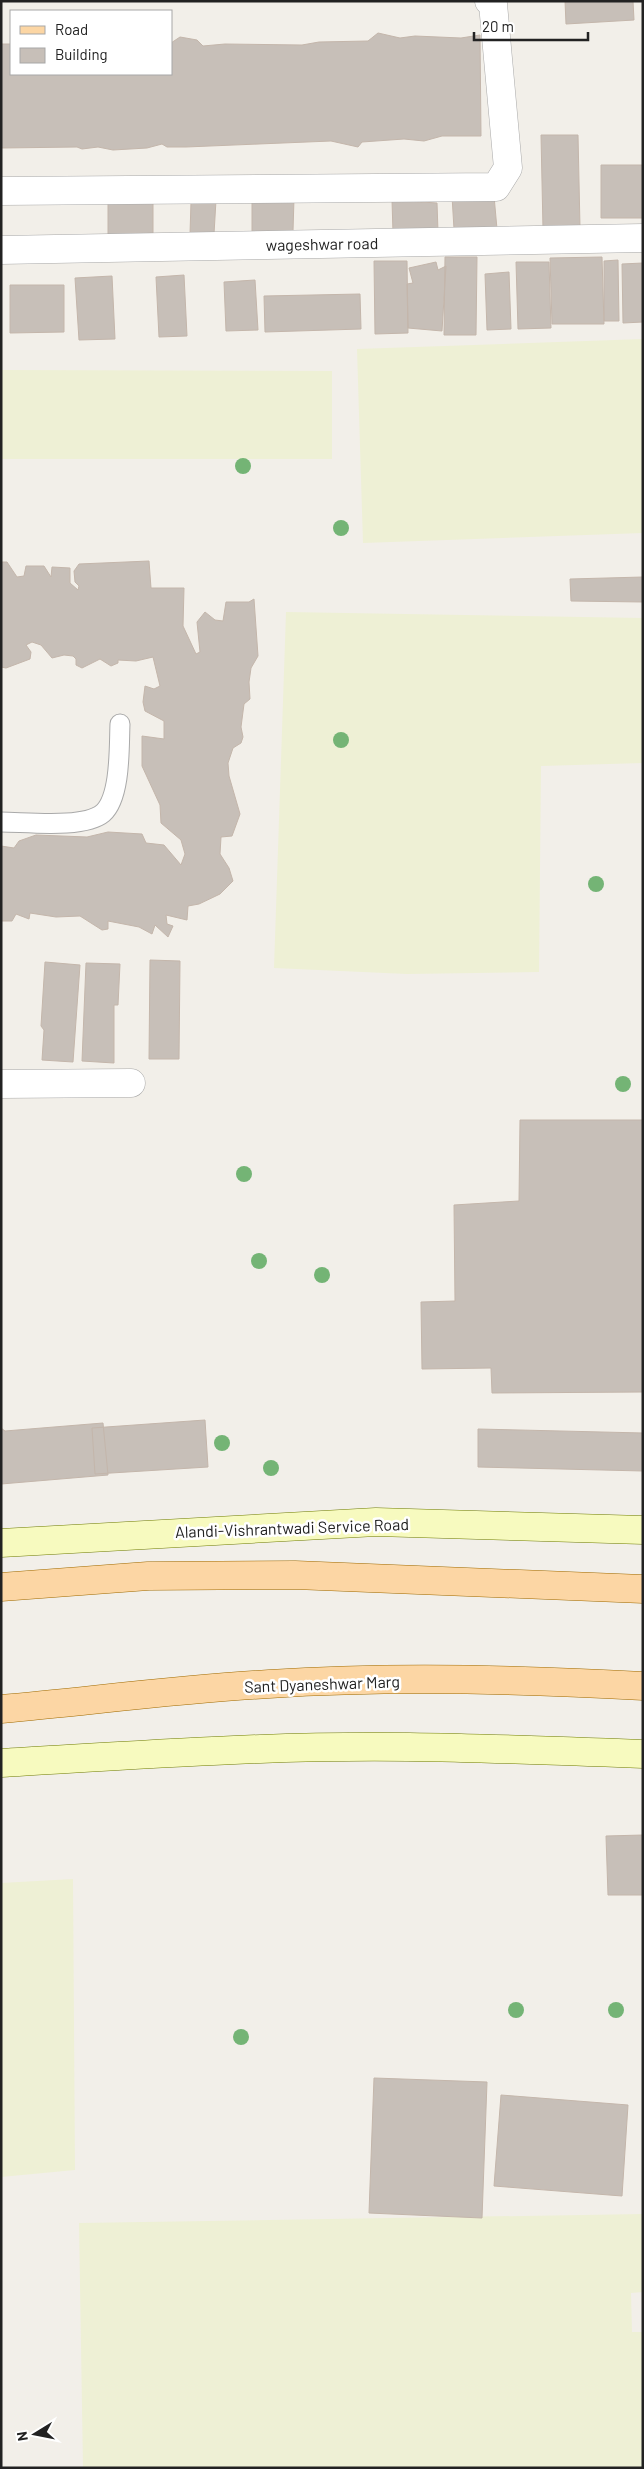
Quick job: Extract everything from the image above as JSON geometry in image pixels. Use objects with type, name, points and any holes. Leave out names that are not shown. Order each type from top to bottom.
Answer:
[{"type":"main road","points":[[1,1588],[148,1576],[295,1575],[643,1589]]},
{"type":"main road","name":"Sant Dyaneshwar Marg","points":[[1,1709],[269,1684],[398,1680],[571,1682],[643,1686]]},
{"type":"street","points":[[1,191],[496,187],[508,168],[493,4],[489,1]]},
{"type":"street","name":"wageshwar road","points":[[1,250],[643,238]]},
{"type":"street","points":[[1,1084],[131,1083]]},
{"type":"street","name":"Alandi-Vishrantwadi Service Road","points":[[1,1543],[376,1522],[643,1530]]},
{"type":"street","points":[[1,1763],[211,1750],[305,1748],[408,1747],[643,1754]]},
{"type":"lane","points":[[1,822],[73,822],[86,820],[103,813],[111,800],[116,780],[120,724]]},
{"type":"green space","points":[[643,339],[643,533],[363,543],[357,349]]},
{"type":"green space","points":[[1,370],[332,371],[332,459],[1,459]]},
{"type":"green space","points":[[286,612],[643,618],[643,763],[541,766],[539,972],[407,974],[274,968]]},
{"type":"green space","points":[[73,1879],[75,2170],[1,2177],[1,1883]]},
{"type":"green space","points":[[643,2214],[643,2292],[631,2293],[632,2332],[643,2332],[643,2468],[83,2468],[79,2223]]},
{"type":"building","points":[[565,1],[633,1],[634,20],[566,24]]},
{"type":"building","points":[[378,33],[400,38],[415,36],[461,38],[480,35],[481,136],[442,136],[424,141],[404,139],[362,142],[358,147],[331,141],[186,147],[167,147],[162,144],[147,148],[113,150],[98,147],[82,149],[77,147],[1,148],[1,44],[10,44],[10,75],[172,75],[172,42],[180,37],[197,40],[203,46],[225,44],[302,45],[319,42],[368,41]]},
{"type":"building","points":[[541,135],[578,135],[580,228],[543,229]]},
{"type":"building","points":[[601,165],[643,165],[643,218],[601,218]]},
{"type":"building","points":[[452,196],[494,196],[497,229],[454,229]]},
{"type":"building","points":[[252,198],[294,198],[293,231],[252,232]]},
{"type":"building","points":[[216,200],[214,234],[190,234],[191,202]]},
{"type":"building","points":[[392,200],[437,203],[438,232],[393,233]]},
{"type":"building","points":[[108,201],[153,201],[153,233],[108,237]]},
{"type":"building","points":[[445,257],[477,257],[476,335],[444,335]]},
{"type":"building","points":[[602,257],[604,324],[552,324],[550,258]]},
{"type":"building","points":[[618,260],[619,321],[604,321],[604,261]]},
{"type":"building","points":[[374,261],[407,261],[408,333],[375,334]]},
{"type":"building","points":[[436,262],[438,270],[446,266],[442,331],[408,328],[407,284],[413,283],[409,268]]},
{"type":"building","points":[[516,262],[549,262],[551,328],[518,329]]},
{"type":"building","points":[[643,263],[643,322],[623,323],[622,264]]},
{"type":"building","points":[[509,272],[511,329],[487,330],[485,274]]},
{"type":"building","points":[[184,275],[187,336],[159,337],[156,277]]},
{"type":"building","points":[[112,276],[115,339],[79,340],[75,278]]},
{"type":"building","points":[[255,280],[258,330],[226,331],[224,282]]},
{"type":"building","points":[[10,285],[64,285],[64,332],[10,333]]},
{"type":"building","points":[[360,294],[361,329],[265,332],[264,296]]},
{"type":"building","points":[[149,561],[151,588],[184,588],[183,626],[196,654],[200,652],[197,622],[205,612],[215,620],[223,621],[226,602],[249,602],[254,599],[258,656],[251,668],[249,682],[250,699],[244,704],[241,727],[243,737],[241,743],[233,748],[228,763],[229,776],[240,814],[232,836],[221,837],[220,854],[229,868],[233,881],[220,894],[199,904],[188,906],[187,920],[166,915],[167,924],[173,926],[168,937],[155,925],[152,934],[139,927],[108,921],[108,929],[102,930],[80,916],[56,917],[30,913],[29,919],[16,914],[12,921],[1,921],[1,846],[14,848],[19,841],[36,835],[87,837],[108,832],[142,834],[146,843],[164,845],[181,865],[185,854],[181,840],[161,823],[160,805],[142,766],[142,736],[164,739],[164,721],[145,711],[143,702],[145,686],[154,689],[160,686],[153,657],[136,661],[118,660],[118,663],[111,666],[100,659],[82,668],[76,665],[76,659],[73,656],[64,655],[52,658],[41,645],[32,642],[26,645],[31,652],[30,659],[6,668],[1,667],[1,562],[7,562],[17,577],[24,576],[26,566],[44,566],[51,577],[52,567],[70,568],[70,583],[78,590],[79,586],[75,582],[74,571],[79,564]]},
{"type":"building","points":[[643,577],[643,602],[571,601],[570,579]]},
{"type":"building","points":[[150,960],[180,961],[179,1059],[149,1059]]},
{"type":"building","points":[[45,962],[80,965],[73,1062],[42,1060],[44,1030],[41,1026]]},
{"type":"building","points":[[86,963],[120,964],[118,1005],[114,1005],[114,1063],[82,1061]]},
{"type":"building","points":[[520,1120],[643,1120],[643,1392],[492,1393],[491,1368],[422,1369],[421,1302],[455,1301],[454,1205],[519,1201]]},
{"type":"building","points":[[205,1420],[208,1467],[95,1474],[92,1428]]},
{"type":"building","points":[[103,1423],[108,1475],[1,1484],[1,1428],[5,1431]]},
{"type":"building","points":[[478,1429],[643,1433],[643,1471],[478,1467]]},
{"type":"building","points":[[643,1835],[643,1895],[608,1895],[606,1836]]},
{"type":"building","points":[[374,2078],[487,2082],[482,2218],[369,2213]]},
{"type":"building","points":[[501,2095],[628,2105],[622,2196],[494,2186]]}]
